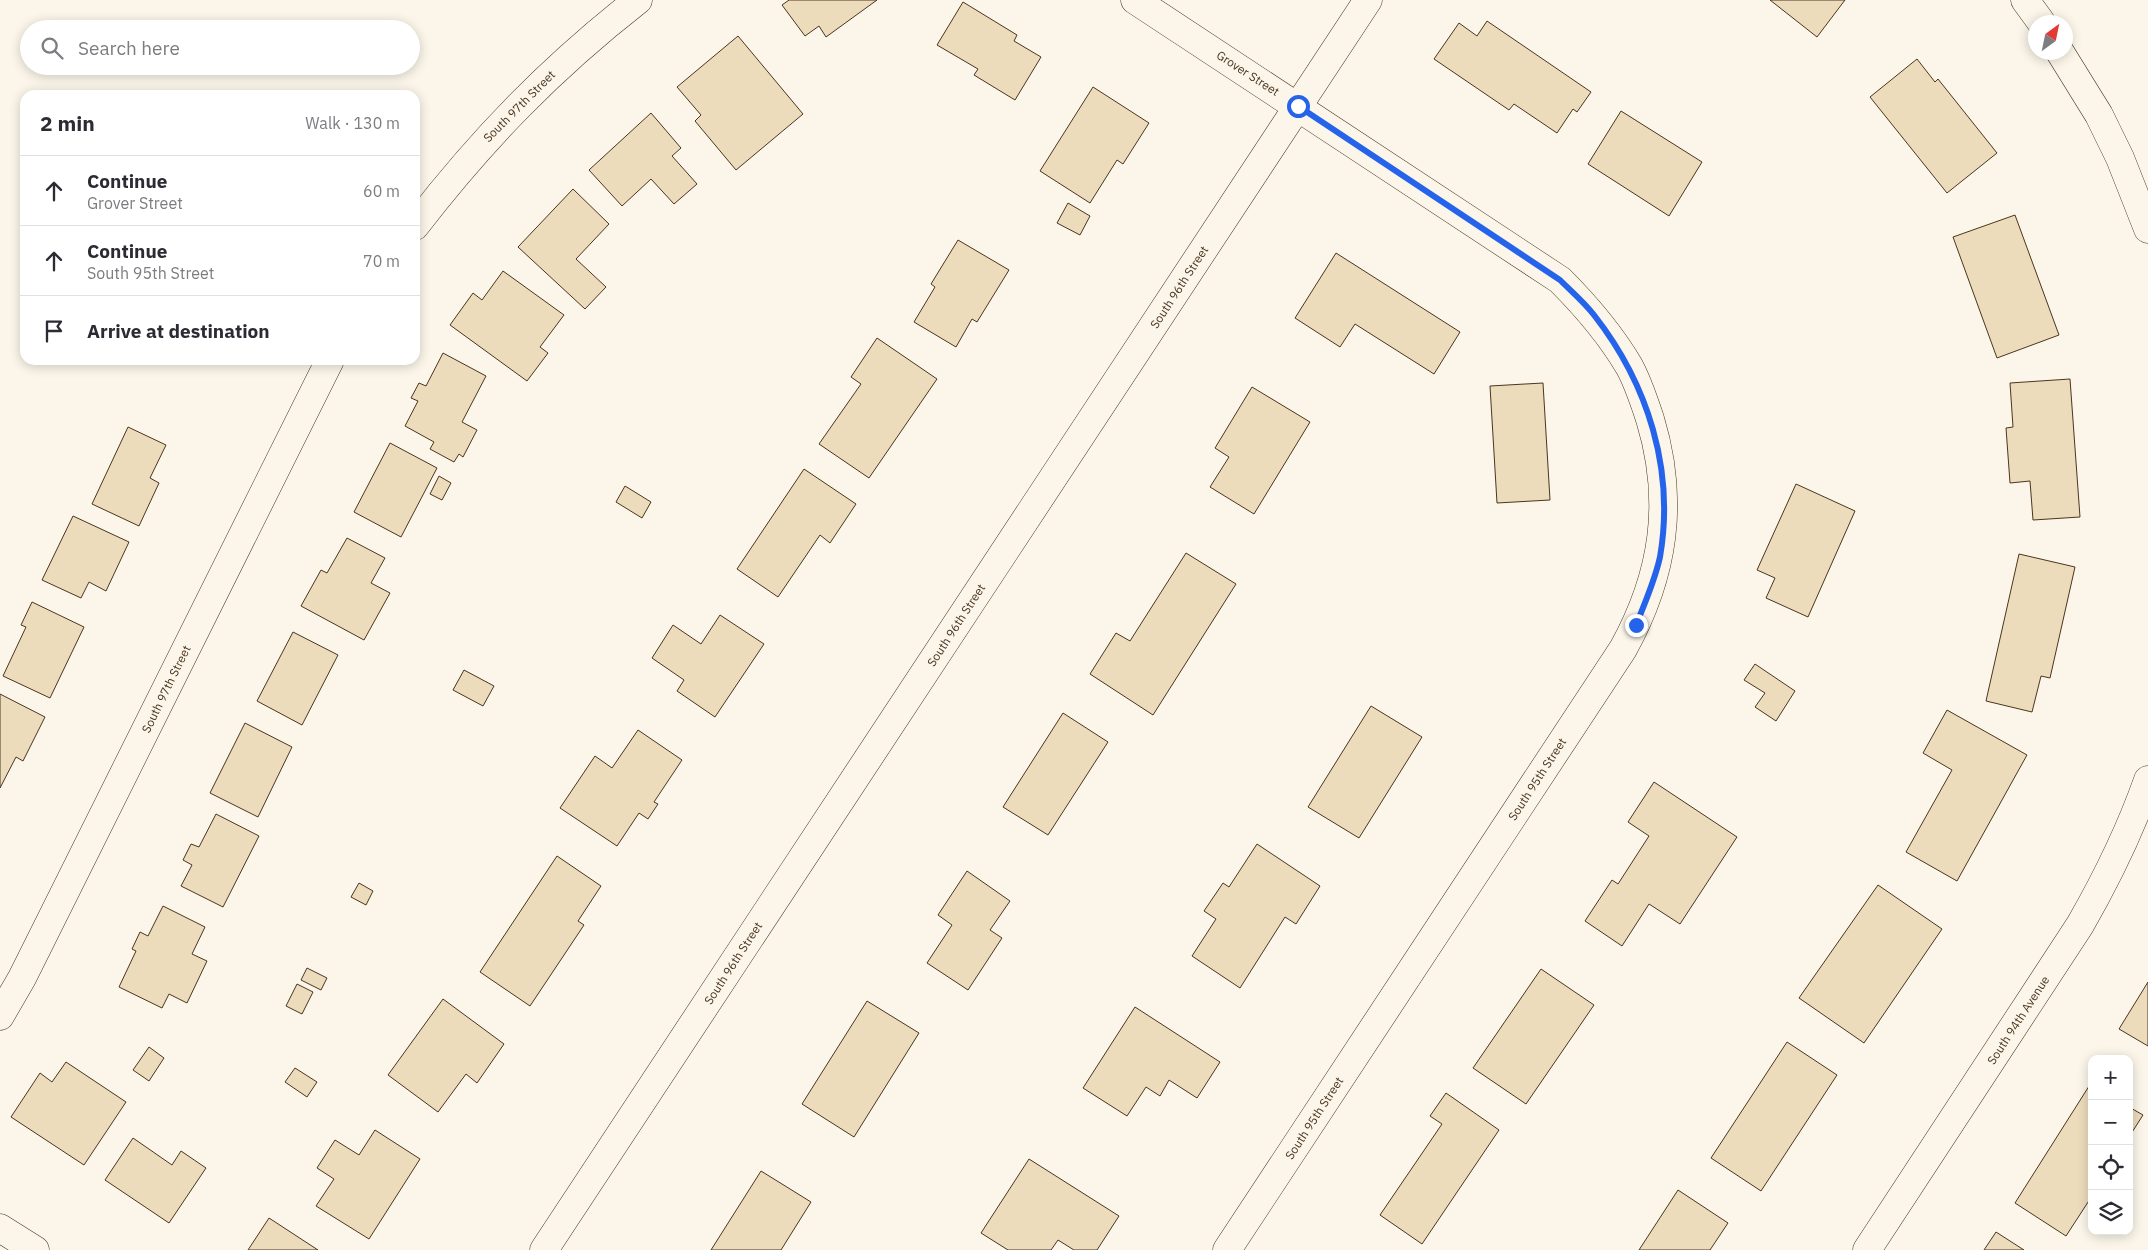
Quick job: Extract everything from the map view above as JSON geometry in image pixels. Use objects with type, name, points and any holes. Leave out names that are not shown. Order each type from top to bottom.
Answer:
[{"type":"street","name":"South 97th Street","points":[[420,220],[462,166],[532,90],[604,26],[638,0]]},
{"type":"street","name":"Grover Street","points":[[1135,0],[1560,280]]},
{"type":"street","name":"South 96th Street","points":[[544,1250],[1368,0]]},
{"type":"street","points":[[2025,0],[2036,15]]},
{"type":"street","points":[[2065,60],[2099,115],[2120,158],[2148,229]]},
{"type":"street","name":"South 95th Street","points":[[1227,1250],[1622,649],[1636,625],[1650,589],[1659,558],[1663,533],[1663,475],[1658,444],[1642,395],[1629,366],[1594,314],[1560,280]]},
{"type":"street","name":"South 97th Street","points":[[0,1016],[26,969],[328,365]]},
{"type":"street","name":"South 94th Avenue","points":[[1867,1250],[2080,925],[2111,870],[2135,818],[2148,780]]},
{"type":"street","points":[[0,1228],[35,1250]]},
{"type":"building","points":[[789,0],[877,0],[826,37],[819,26],[805,36],[782,5]]},
{"type":"building","points":[[1770,0],[1845,0],[1817,37]]},
{"type":"building","points":[[963,2],[1017,35],[1014,41],[1041,57],[1015,100],[974,75],[978,69],[937,45]]},
{"type":"building","points":[[1487,21],[1591,92],[1577,112],[1573,109],[1557,133],[1514,104],[1509,110],[1434,59],[1459,23],[1477,36]]},
{"type":"building","points":[[738,36],[803,114],[736,170],[695,121],[701,115],[677,87]]},
{"type":"building","points":[[1917,59],[1935,82],[1938,79],[1997,153],[1947,193],[1870,97]]},
{"type":"building","points":[[1093,87],[1149,123],[1123,164],[1117,160],[1090,203],[1040,171]]},
{"type":"building","points":[[1621,111],[1702,162],[1669,216],[1588,164]]},
{"type":"building","points":[[651,113],[681,148],[672,156],[697,184],[674,204],[651,179],[622,206],[589,170]]},
{"type":"building","points":[[573,189],[609,224],[576,259],[606,287],[585,309],[518,247]]},
{"type":"building","points":[[1068,203],[1090,216],[1080,235],[1057,223]]},
{"type":"building","points":[[2015,215],[2059,335],[1997,358],[1953,237]]},
{"type":"building","points":[[958,240],[1009,270],[977,322],[972,319],[956,347],[914,322],[935,287],[931,284]]},
{"type":"building","points":[[1336,253],[1460,332],[1434,374],[1355,324],[1340,347],[1295,318]]},
{"type":"building","points":[[503,271],[564,315],[540,347],[548,353],[527,381],[450,325],[473,293],[482,300]]},
{"type":"building","points":[[877,338],[937,379],[869,478],[819,444],[861,384],[851,377]]},
{"type":"building","points":[[443,353],[486,376],[462,422],[477,430],[463,457],[459,454],[454,462],[430,449],[434,442],[405,426],[418,401],[411,398],[419,383],[426,386]]},
{"type":"building","points":[[2070,379],[2080,517],[2033,520],[2030,481],[2010,483],[2006,428],[2013,427],[2010,383]]},
{"type":"building","points":[[1543,383],[1550,500],[1497,503],[1490,386]]},
{"type":"building","points":[[1252,387],[1310,422],[1254,514],[1210,487],[1229,457],[1215,448]]},
{"type":"building","points":[[128,427],[166,445],[150,478],[159,483],[139,526],[92,504]]},
{"type":"building","points":[[390,443],[437,468],[401,537],[354,512]]},
{"type":"building","points":[[804,469],[856,504],[830,543],[820,535],[778,597],[737,569]]},
{"type":"building","points":[[439,476],[451,483],[442,500],[430,494]]},
{"type":"building","points":[[1796,484],[1855,511],[1808,617],[1766,598],[1775,578],[1757,570]]},
{"type":"building","points":[[625,486],[651,502],[642,518],[616,502]]},
{"type":"building","points":[[73,516],[129,542],[106,591],[89,582],[81,598],[42,580]]},
{"type":"building","points":[[347,538],[385,558],[371,583],[390,593],[364,640],[301,606],[321,570],[327,573]]},
{"type":"building","points":[[1186,553],[1236,584],[1153,715],[1090,674],[1116,633],[1130,641]]},
{"type":"building","points":[[2019,554],[2075,567],[2050,678],[2041,676],[2032,712],[1986,701]]},
{"type":"building","points":[[32,602],[84,627],[50,698],[3,676],[26,627],[21,625]]},
{"type":"building","points":[[720,615],[764,644],[715,717],[677,691],[684,680],[652,658],[673,625],[701,644]]},
{"type":"building","points":[[293,632],[338,655],[302,725],[257,701]]},
{"type":"building","points":[[1755,664],[1795,691],[1776,721],[1755,707],[1765,693],[1744,680]]},
{"type":"building","points":[[464,670],[494,686],[483,706],[453,690]]},
{"type":"building","points":[[0,694],[45,717],[23,761],[16,757],[0,788]]},
{"type":"building","points":[[1371,706],[1422,737],[1359,838],[1308,807]]},
{"type":"building","points":[[1947,710],[2027,755],[1957,881],[1906,852],[1952,770],[1923,753]]},
{"type":"building","points":[[1063,713],[1108,742],[1048,835],[1003,807]]},
{"type":"building","points":[[245,723],[292,747],[258,817],[210,793]]},
{"type":"building","points":[[638,730],[682,760],[654,802],[658,804],[648,819],[639,813],[617,846],[560,808],[595,756],[612,768]]},
{"type":"building","points":[[1654,782],[1737,837],[1680,924],[1649,904],[1622,946],[1585,921],[1612,880],[1618,884],[1649,836],[1628,822]]},
{"type":"building","points":[[216,814],[259,836],[223,907],[181,886],[192,865],[183,860],[191,844],[199,847]]},
{"type":"building","points":[[1257,844],[1320,886],[1296,924],[1285,917],[1240,988],[1192,956],[1216,919],[1204,911],[1223,883],[1229,887]]},
{"type":"building","points":[[557,856],[601,886],[578,921],[584,925],[530,1006],[480,972]]},
{"type":"building","points":[[967,871],[1010,901],[990,930],[1002,938],[968,990],[927,963],[952,925],[938,915]]},
{"type":"building","points":[[359,883],[373,891],[366,905],[351,897]]},
{"type":"building","points":[[1878,885],[1942,929],[1864,1043],[1799,998]]},
{"type":"building","points":[[163,906],[205,927],[192,954],[207,961],[187,1003],[169,994],[162,1008],[119,987],[136,951],[132,949],[140,932],[148,936]]},
{"type":"building","points":[[307,968],[327,978],[321,990],[301,980]]},
{"type":"building","points":[[1541,969],[1594,1005],[1526,1104],[1473,1068]]},
{"type":"building","points":[[2148,982],[2148,1046],[2119,1029]]},
{"type":"building","points":[[297,984],[313,992],[302,1014],[286,1006]]},
{"type":"building","points":[[443,999],[504,1044],[477,1083],[466,1074],[438,1112],[388,1075]]},
{"type":"building","points":[[867,1001],[919,1033],[854,1137],[802,1104]]},
{"type":"building","points":[[1135,1007],[1220,1062],[1197,1098],[1169,1080],[1160,1096],[1146,1087],[1127,1116],[1083,1088]]},
{"type":"building","points":[[1787,1042],[1837,1075],[1761,1191],[1711,1158]]},
{"type":"building","points":[[149,1047],[164,1058],[149,1081],[133,1070]]},
{"type":"building","points":[[66,1062],[126,1102],[84,1165],[11,1117],[40,1073],[52,1082]]},
{"type":"building","points":[[295,1068],[317,1082],[307,1097],[285,1082]]},
{"type":"building","points":[[2088,1088],[2088,1202],[2066,1236],[2015,1203]]},
{"type":"building","points":[[1446,1093],[1499,1130],[1422,1244],[1380,1215],[1442,1124],[1430,1116]]},
{"type":"building","points":[[2133,1109],[2143,1115],[2133,1131]]},
{"type":"building","points":[[375,1130],[420,1159],[369,1239],[316,1206],[334,1179],[317,1168],[335,1140],[359,1155]]},
{"type":"building","points":[[133,1138],[172,1165],[181,1151],[206,1168],[169,1223],[105,1180]]},
{"type":"building","points":[[1029,1159],[1119,1216],[1097,1250],[1074,1250],[1058,1240],[1051,1250],[1008,1250],[981,1233]]},
{"type":"building","points":[[761,1171],[811,1202],[781,1250],[711,1250]]},
{"type":"building","points":[[1678,1190],[1728,1223],[1710,1250],[1639,1250]]},
{"type":"building","points":[[269,1218],[318,1250],[248,1250]]},
{"type":"building","points":[[1996,1232],[2024,1250],[1984,1250]]},
{"type":"route","points":[[1298,106],[1560,280],[1594,314],[1629,366],[1642,395],[1658,444],[1663,475],[1663,533],[1659,558],[1650,589],[1636,625]]}]
